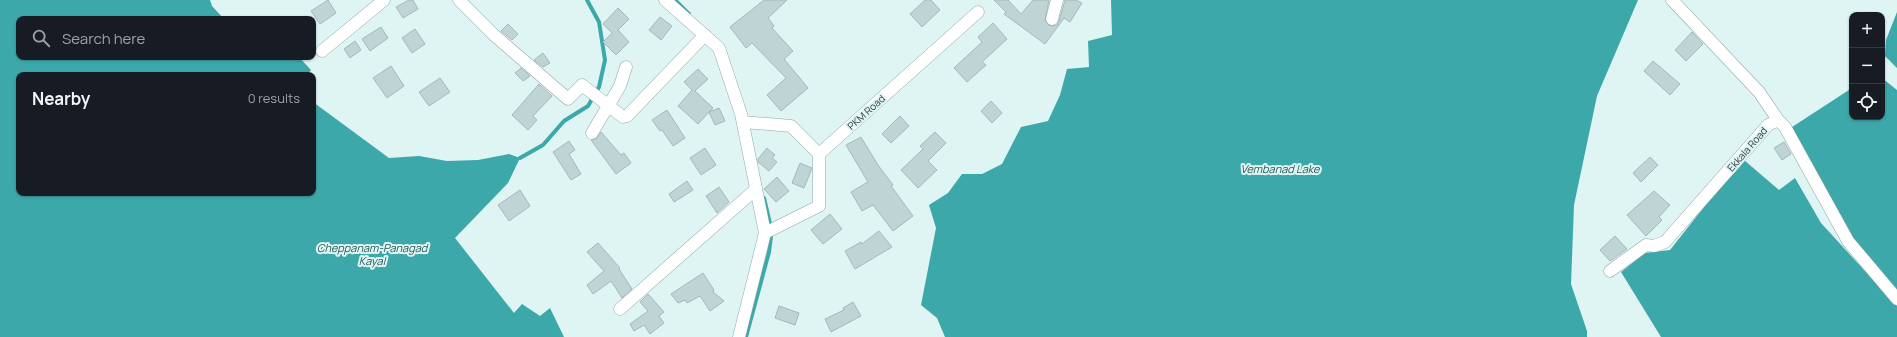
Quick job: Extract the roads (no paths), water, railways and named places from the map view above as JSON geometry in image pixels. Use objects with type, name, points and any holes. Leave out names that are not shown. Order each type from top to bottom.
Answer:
[{"type":"street","points":[[322,51],[384,0]]},
{"type":"street","points":[[459,0],[494,35],[568,99],[582,85],[623,117],[627,116],[705,35]]},
{"type":"street","points":[[664,0],[720,48],[723,53],[743,122],[764,233],[739,337]]},
{"type":"street","points":[[1052,19],[1057,0]]},
{"type":"street","points":[[1672,0],[1759,92],[1778,120]]},
{"type":"street","name":"PKM Road","points":[[819,154],[978,12]]},
{"type":"street","points":[[592,133],[620,86],[626,67]]},
{"type":"street","name":"Ekkala Road","points":[[1610,271],[1646,245],[1654,246],[1665,242],[1768,125],[1778,120],[1785,127],[1848,240],[1864,262],[1897,299]]},
{"type":"street","points":[[743,122],[791,126],[819,154],[819,206],[764,233]]},
{"type":"street","points":[[620,309],[756,189]]},
{"type":"water","name":"Cheppanam-Panagad Kayal","points":[[0,0],[210,0],[212,6],[221,16],[16,16],[16,60],[302,60],[311,70],[309,72],[16,72],[16,196],[316,196],[316,104],[389,158],[419,156],[447,161],[478,160],[509,154],[520,158],[508,183],[455,238],[514,313],[522,304],[540,316],[550,308],[564,337],[0,337]]},
{"type":"water","name":"Vembanad Lake","points":[[1111,0],[1638,0],[1597,96],[1574,205],[1571,284],[1587,331],[1587,337],[945,337],[937,318],[921,305],[936,228],[929,205],[948,193],[962,174],[982,174],[1002,164],[1021,127],[1048,121],[1060,95],[1067,69],[1089,67],[1088,41],[1112,35]]},
{"type":"water","points":[[1897,12],[1897,68],[1885,56],[1886,40]]},
{"type":"water","points":[[1885,80],[1897,90],[1897,294],[1855,245],[1789,129],[1849,90],[1849,120],[1885,120]]},
{"type":"water","points":[[1744,160],[1779,190],[1795,178],[1821,223],[1897,306],[1897,337],[1661,337],[1621,272],[1645,253],[1670,250]]},
{"type":"waterway","points":[[520,158],[543,145],[564,121],[588,106],[599,87],[605,60],[599,22],[587,0]]},
{"type":"waterway","points":[[675,0],[689,14]]},
{"type":"waterway","points":[[764,198],[771,228]]},
{"type":"waterway","points":[[746,337],[769,252],[771,236]]}]
